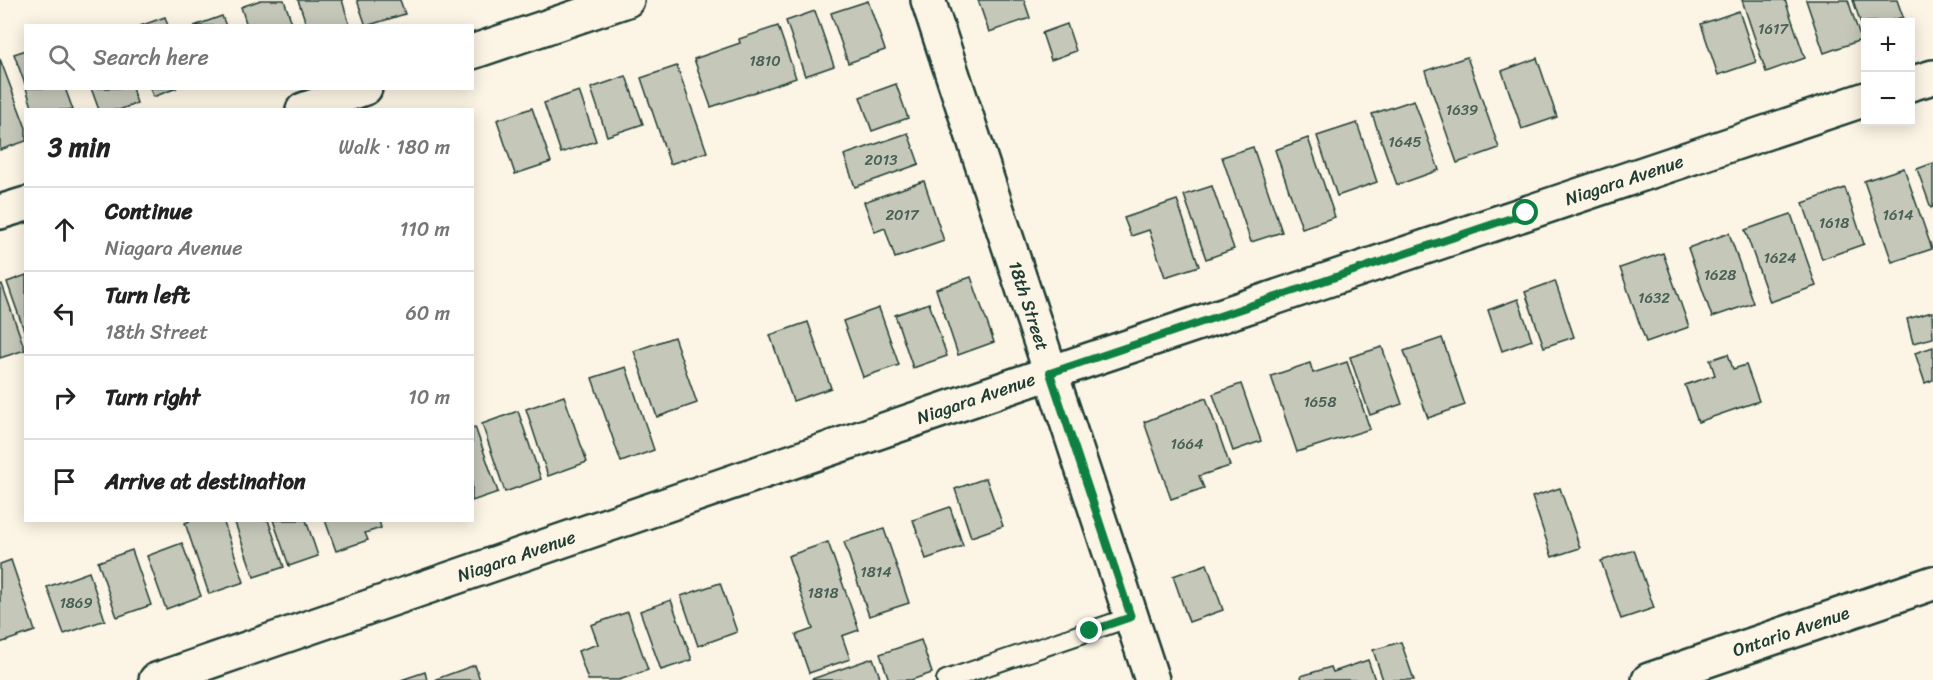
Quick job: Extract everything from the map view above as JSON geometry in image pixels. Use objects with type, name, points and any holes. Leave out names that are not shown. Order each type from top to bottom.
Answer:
[{"type":"street","points":[[474,51],[627,0]]},
{"type":"street","name":"18th Street","points":[[928,0],[1152,680]]},
{"type":"street","points":[[1915,83],[1933,76]]},
{"type":"street","points":[[309,108],[359,90]]},
{"type":"street","name":"Niagara Avenue","points":[[156,680],[1050,373],[1861,101]]},
{"type":"street","points":[[0,212],[24,205]]},
{"type":"street","name":"Ontario Avenue","points":[[1649,680],[1933,583]]},
{"type":"lane","points":[[946,680],[1131,617]]},
{"type":"building","points":[[261,0],[284,0],[292,24],[246,24],[241,7]]},
{"type":"building","points":[[298,0],[342,0],[349,24],[306,24]]},
{"type":"building","points":[[357,0],[400,0],[405,14],[365,24]]},
{"type":"building","points":[[978,0],[1024,0],[1030,18],[989,32]]},
{"type":"building","points":[[1742,0],[1785,0],[1805,58],[1766,72]]},
{"type":"building","points":[[1806,0],[1848,0],[1861,40],[1824,53]]},
{"type":"building","points":[[1853,0],[1897,0],[1903,17],[1861,18],[1861,24]]},
{"type":"building","points":[[868,1],[885,50],[848,63],[831,13]]},
{"type":"building","points":[[815,11],[834,66],[805,76],[786,21]]},
{"type":"building","points":[[1739,11],[1756,62],[1718,75],[1701,24]]},
{"type":"building","points":[[222,16],[225,24],[200,24]]},
{"type":"building","points":[[165,17],[167,24],[146,24]]},
{"type":"building","points":[[1067,24],[1076,51],[1051,60],[1042,33]]},
{"type":"building","points":[[778,26],[796,78],[711,107],[694,59],[740,43],[739,39]]},
{"type":"building","points":[[24,51],[24,82],[14,54]]},
{"type":"building","points":[[1467,57],[1499,148],[1457,163],[1425,71]]},
{"type":"building","points":[[1537,58],[1557,117],[1522,129],[1502,71]]},
{"type":"building","points":[[0,59],[24,123],[24,142],[0,150]]},
{"type":"building","points":[[677,66],[707,152],[670,164],[641,78]]},
{"type":"building","points":[[626,76],[643,124],[607,136],[591,88]]},
{"type":"building","points":[[896,84],[908,118],[872,131],[860,97]]},
{"type":"building","points":[[27,90],[66,90],[72,108],[32,108]]},
{"type":"building","points":[[92,90],[133,90],[137,103],[124,108],[98,108]]},
{"type":"building","points":[[151,90],[172,90],[153,97]]},
{"type":"building","points":[[579,91],[596,141],[561,153],[544,103]]},
{"type":"building","points":[[1414,100],[1439,170],[1397,185],[1372,114]]},
{"type":"building","points":[[532,108],[551,162],[515,174],[497,120]]},
{"type":"building","points":[[1357,123],[1377,182],[1337,196],[1317,136]]},
{"type":"building","points":[[908,133],[919,164],[855,187],[844,155]]},
{"type":"building","points":[[1308,138],[1335,217],[1302,228],[1275,150]]},
{"type":"building","points":[[1253,147],[1282,232],[1251,242],[1222,157]]},
{"type":"building","points":[[1933,163],[1933,207],[1931,208],[1917,169]]},
{"type":"building","points":[[1904,168],[1932,249],[1892,262],[1864,181]]},
{"type":"building","points":[[924,181],[944,241],[895,258],[885,228],[875,232],[864,202]]},
{"type":"building","points":[[1212,186],[1234,249],[1206,259],[1184,195]]},
{"type":"building","points":[[1845,188],[1864,244],[1822,259],[1803,203]]},
{"type":"building","points":[[1177,200],[1199,266],[1165,277],[1149,230],[1131,236],[1124,218]]},
{"type":"building","points":[[1791,214],[1816,286],[1770,302],[1745,230]]},
{"type":"building","points":[[1729,233],[1753,303],[1712,317],[1688,248]]},
{"type":"building","points":[[1663,253],[1689,327],[1646,342],[1620,268]]},
{"type":"building","points":[[24,276],[24,330],[7,282]]},
{"type":"building","points":[[971,277],[994,342],[958,355],[936,289]]},
{"type":"building","points":[[1555,281],[1574,337],[1544,347],[1525,292]]},
{"type":"building","points":[[2,284],[24,350],[0,358],[0,285]]},
{"type":"building","points":[[1518,299],[1532,340],[1502,351],[1488,310]]},
{"type":"building","points":[[929,303],[947,356],[913,368],[895,315]]},
{"type":"building","points":[[879,308],[899,365],[863,377],[843,321]]},
{"type":"building","points":[[1932,312],[1933,338],[1913,343],[1907,319]]},
{"type":"building","points":[[808,322],[831,388],[793,401],[770,335]]},
{"type":"building","points":[[674,337],[697,403],[657,417],[634,351]]},
{"type":"building","points":[[1442,338],[1465,405],[1428,418],[1404,351]]},
{"type":"building","points":[[1382,347],[1402,404],[1370,415],[1350,357]]},
{"type":"building","points":[[1933,347],[1933,380],[1925,383],[1915,353]]},
{"type":"building","points":[[1728,354],[1733,369],[1746,365],[1759,401],[1698,422],[1685,385],[1715,375],[1710,360]]},
{"type":"building","points":[[1347,362],[1370,429],[1297,452],[1271,376],[1310,363],[1313,373]]},
{"type":"building","points":[[626,367],[654,450],[621,462],[592,378]]},
{"type":"building","points":[[1241,384],[1261,441],[1233,451],[1213,394]]},
{"type":"building","points":[[564,396],[587,462],[548,476],[526,409]]},
{"type":"building","points":[[1206,398],[1230,466],[1199,476],[1204,488],[1171,499],[1144,422]]},
{"type":"building","points":[[518,411],[541,479],[505,492],[482,424]]},
{"type":"building","points":[[474,427],[498,492],[474,500]]},
{"type":"building","points":[[986,478],[1003,526],[971,537],[955,489]]},
{"type":"building","points":[[1560,488],[1580,548],[1552,557],[1532,497]]},
{"type":"building","points":[[950,507],[963,546],[926,559],[913,520]]},
{"type":"building","points":[[224,522],[244,582],[209,594],[185,523]]},
{"type":"building","points":[[235,522],[269,522],[284,567],[254,577]]},
{"type":"building","points":[[274,522],[307,522],[318,556],[289,566]]},
{"type":"building","points":[[326,522],[380,522],[381,528],[365,533],[368,540],[336,551]]},
{"type":"building","points":[[884,529],[909,603],[869,616],[844,542]]},
{"type":"building","points":[[828,542],[859,630],[842,636],[850,659],[809,673],[796,635],[813,629],[788,556]]},
{"type":"building","points":[[182,543],[201,596],[166,609],[147,556]]},
{"type":"building","points":[[132,550],[151,605],[117,617],[98,562]]},
{"type":"building","points":[[1634,550],[1654,608],[1621,619],[1601,561]]},
{"type":"building","points":[[11,560],[35,631],[0,643],[0,564]]},
{"type":"building","points":[[1207,564],[1223,610],[1189,622],[1173,576]]},
{"type":"building","points":[[89,572],[105,620],[64,634],[47,587]]},
{"type":"building","points":[[720,583],[737,632],[698,646],[681,596]]},
{"type":"building","points":[[671,600],[692,660],[661,670],[640,611]]},
{"type":"building","points":[[628,612],[648,670],[619,680],[588,680],[578,651],[598,644],[591,625]]},
{"type":"building","points":[[921,640],[932,673],[911,680],[889,680],[880,654]]},
{"type":"building","points":[[1401,642],[1414,680],[1383,680],[1373,650]]},
{"type":"building","points":[[873,658],[881,680],[812,679]]},
{"type":"building","points":[[1368,660],[1375,680],[1302,680],[1301,676],[1331,667],[1333,672]]},
{"type":"building","points":[[475,665],[480,680],[436,679]]},
{"type":"building","points":[[425,672],[427,680],[401,680]]},
{"type":"route","points":[[1090,631],[1131,617],[1050,373],[1526,213]]}]
